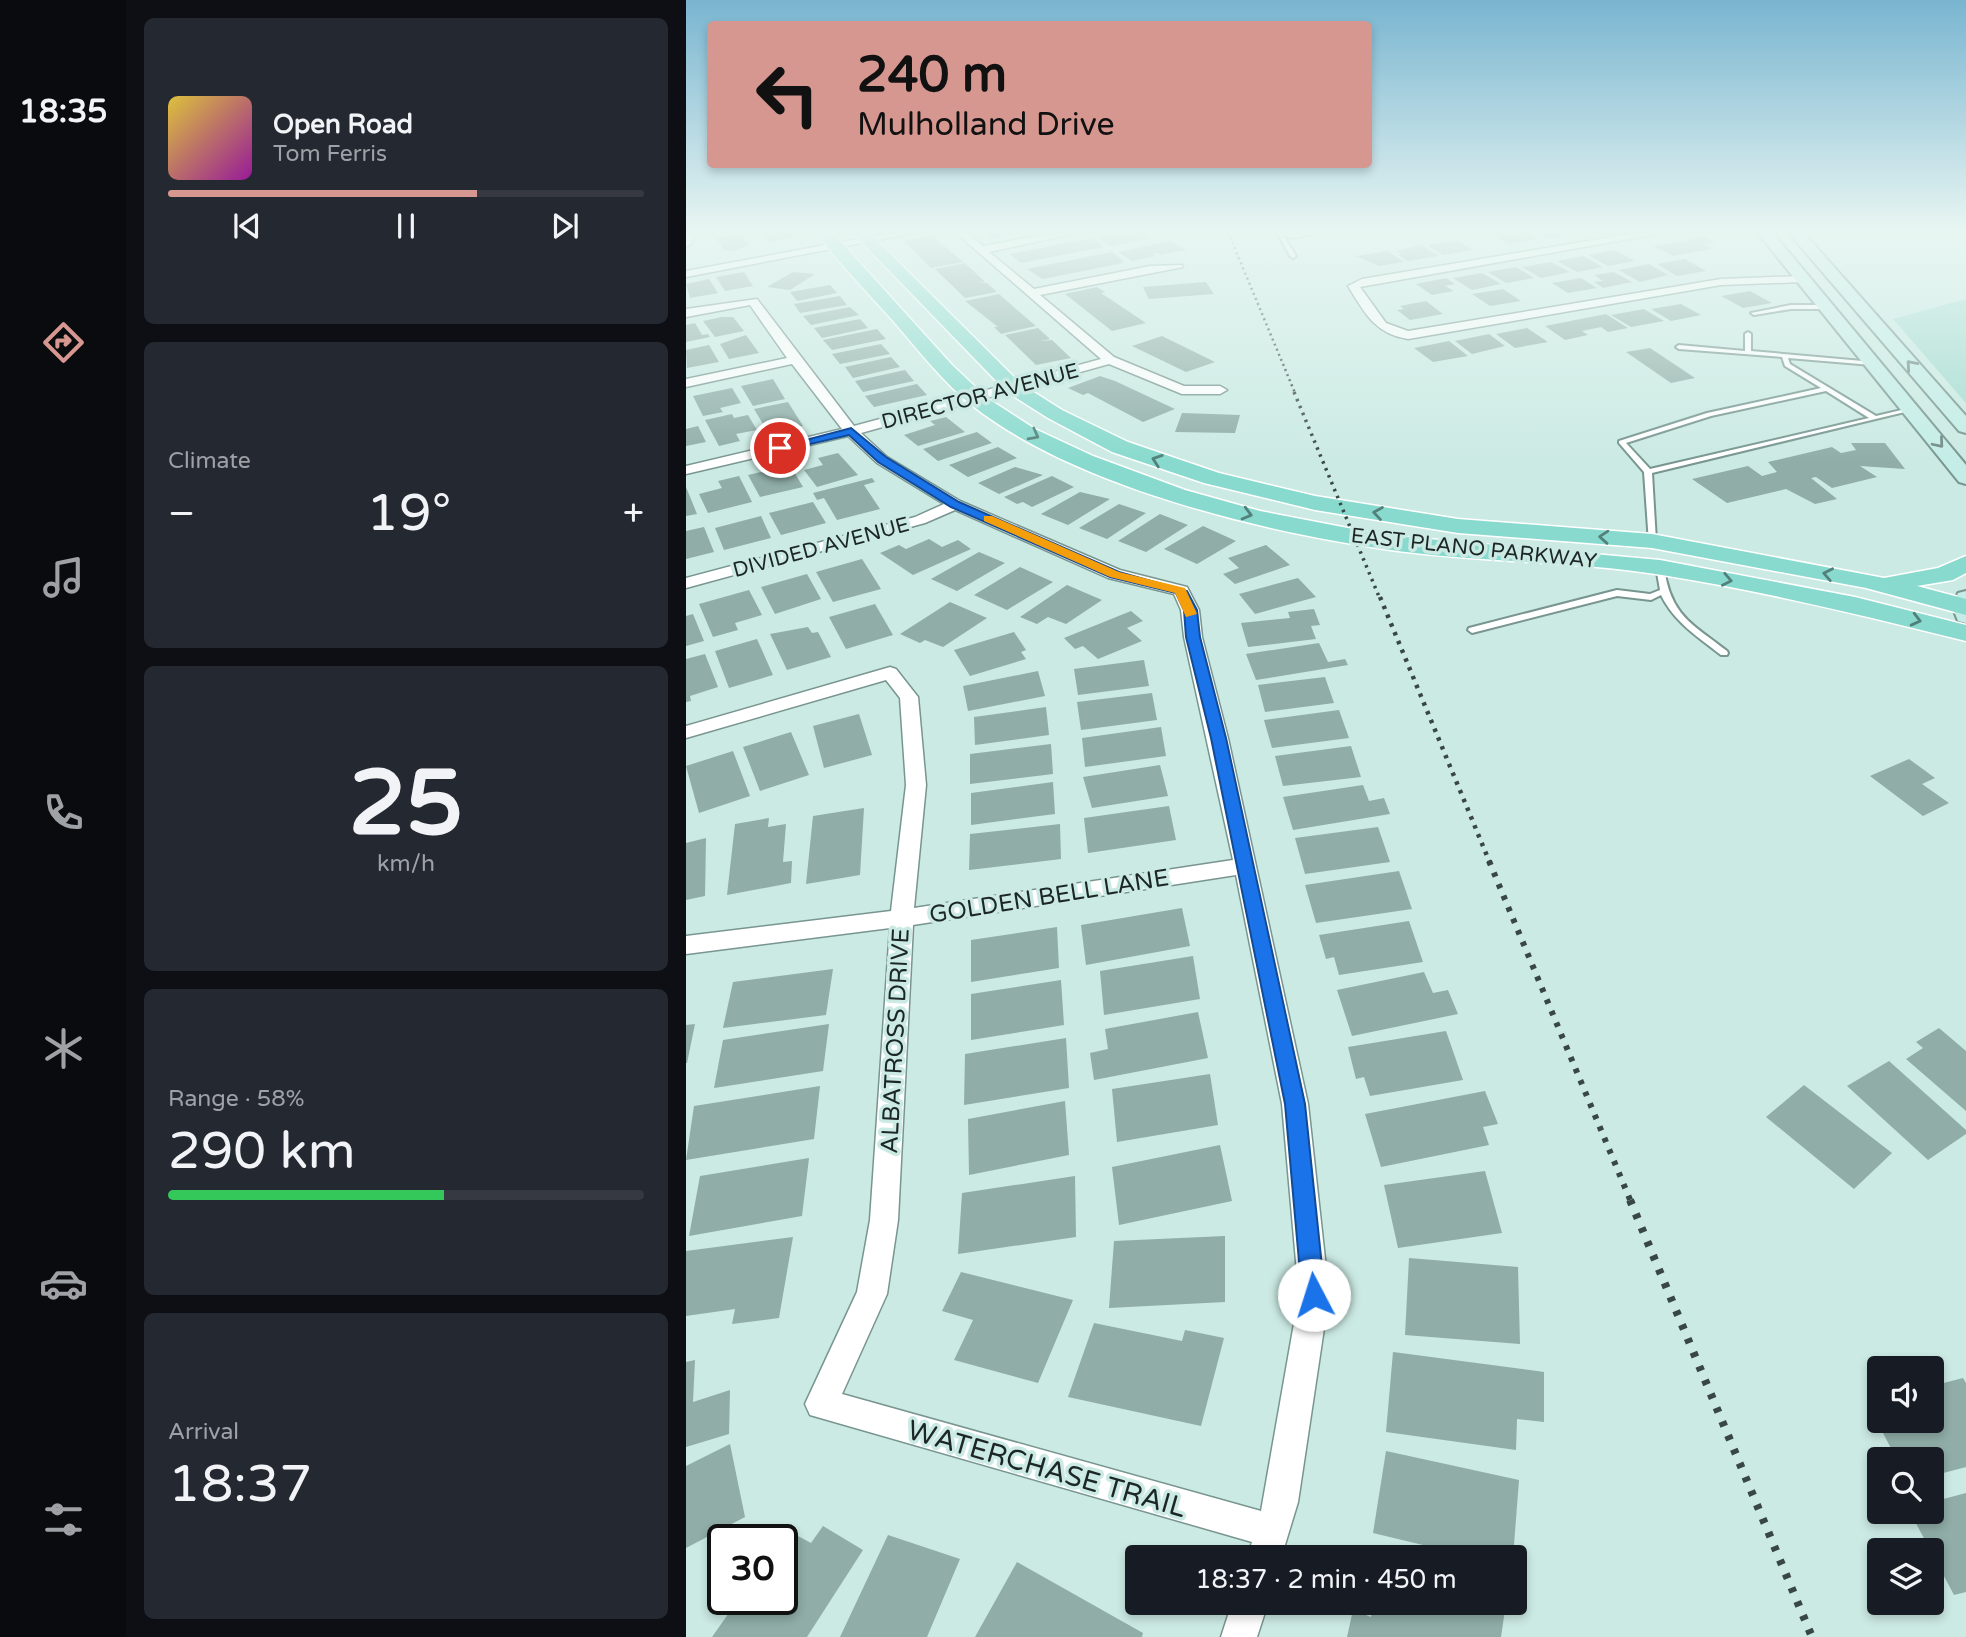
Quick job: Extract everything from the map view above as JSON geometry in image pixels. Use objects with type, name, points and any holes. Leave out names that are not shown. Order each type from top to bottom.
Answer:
[{"type":"main road","name":"EAST PLANO PARKWAY","points":[[891,308],[945,369],[976,398],[1028,433],[1085,461],[1177,495],[1257,517],[1384,542],[1855,604],[1966,633]]},
{"type":"main road","name":"EAST PLANO PARKWAY","points":[[934,308],[1014,388],[1055,414],[1120,447],[1237,485],[1315,503],[1458,526],[1652,541],[1868,581],[1965,607]]},
{"type":"main road","points":[[1826,308],[1966,478]]},
{"type":"main road","points":[[1861,308],[1966,427]]},
{"type":"main road","points":[[1854,340],[1889,341]]},
{"type":"main road","points":[[1652,541],[1660,579]]},
{"type":"main road","points":[[1868,581],[1923,580],[1944,575],[1966,563]]},
{"type":"street","points":[[686,313],[712,308]]},
{"type":"street","points":[[758,308],[794,360],[851,431],[882,460],[955,504],[1114,574],[1181,591],[1190,610],[1193,637],[1295,1104],[1314,1295],[1281,1502],[1268,1544]]},
{"type":"street","points":[[1050,308],[1111,360],[1182,390],[1220,390]]},
{"type":"street","points":[[1369,308],[1380,326],[1389,332],[1408,335],[1565,308]]},
{"type":"street","points":[[686,383],[794,360]]},
{"type":"street","name":"DIRECTOR AVENUE","points":[[686,470],[851,431],[1111,360]]},
{"type":"street","name":"DIVIDED AVENUE","points":[[686,583],[920,520],[955,504]]},
{"type":"street","name":"ALBATROSS DRIVE","points":[[686,732],[891,673],[909,697],[916,785],[902,918],[880,1244],[872,1294],[821,1404]]},
{"type":"street","name":"GOLDEN BELL LANE","points":[[686,945],[902,918],[1244,866]]},
{"type":"street","name":"WATERCHASE TRAIL","points":[[821,1404],[1268,1544]]},
{"type":"street","points":[[1239,1637],[1246,1615]]},
{"type":"lane","points":[[1754,313],[1782,308]]},
{"type":"lane","points":[[1748,334],[1748,354]]},
{"type":"lane","points":[[1679,347],[1785,358],[1872,363]]},
{"type":"lane","points":[[1785,358],[1787,365],[1875,418]]},
{"type":"lane","points":[[1652,541],[1648,472],[1621,442],[1709,414],[1826,389]]},
{"type":"lane","points":[[1648,472],[1910,410]]},
{"type":"lane","points":[[1472,630],[1617,593],[1651,597],[1660,579]]},
{"type":"lane","points":[[1660,579],[1671,611],[1724,653]]},
{"type":"green space","points":[[1932,308],[1966,308],[1966,403],[1893,319]]},
{"type":"building","points":[[797,308],[827,308],[800,313]]},
{"type":"building","points":[[843,308],[852,308],[859,315],[811,325],[803,316]]},
{"type":"building","points":[[974,308],[1016,308],[1036,326],[1001,334],[994,327],[998,327]]},
{"type":"building","points":[[1083,308],[1124,308],[1146,323],[1112,331]]},
{"type":"building","points":[[1436,308],[1443,314],[1410,320],[1397,310]]},
{"type":"building","points":[[1689,308],[1701,315],[1671,321],[1651,309]]},
{"type":"building","points":[[1644,309],[1664,321],[1631,327],[1611,315]]},
{"type":"building","points":[[1606,314],[1628,328],[1608,332],[1601,327],[1582,331],[1588,335],[1565,340],[1545,326]]},
{"type":"building","points":[[733,317],[744,331],[715,337],[703,321]]},
{"type":"building","points":[[860,319],[868,328],[822,338],[814,328]]},
{"type":"building","points":[[695,323],[702,335],[708,334],[710,337],[686,342],[686,325]]},
{"type":"building","points":[[1038,328],[1050,339],[1040,341],[1052,340],[1071,358],[1036,365],[1005,335]]},
{"type":"building","points":[[1527,328],[1548,342],[1515,348],[1496,334]]},
{"type":"building","points":[[877,329],[886,339],[832,350],[823,340]]},
{"type":"building","points":[[1489,334],[1505,346],[1472,354],[1455,341]]},
{"type":"building","points":[[746,335],[759,353],[729,359],[720,344]]},
{"type":"building","points":[[1162,336],[1215,362],[1186,372],[1132,346]]},
{"type":"building","points":[[1449,341],[1468,356],[1433,362],[1414,348]]},
{"type":"building","points":[[881,344],[890,354],[840,364],[832,354]]},
{"type":"building","points":[[709,345],[719,362],[687,368],[686,350]]},
{"type":"building","points":[[1650,348],[1695,378],[1671,383],[1626,352]]},
{"type":"building","points":[[891,357],[900,367],[853,378],[845,367]]},
{"type":"building","points":[[905,370],[914,381],[863,392],[855,381]]},
{"type":"building","points":[[1100,376],[1175,409],[1143,422],[1088,393],[1083,395],[1068,388]]},
{"type":"building","points":[[773,379],[785,399],[753,406],[741,386]]},
{"type":"building","points":[[917,384],[927,395],[874,407],[865,396]]},
{"type":"building","points":[[732,388],[741,403],[720,408],[723,412],[703,416],[693,396]]},
{"type":"building","points":[[788,402],[803,426],[769,434],[754,409]]},
{"type":"building","points":[[1182,413],[1240,415],[1235,433],[1175,432]]},
{"type":"building","points":[[732,414],[734,418],[748,415],[757,430],[736,434],[740,441],[719,446],[705,420]]},
{"type":"building","points":[[946,417],[965,432],[918,446],[904,435],[935,425],[930,421]]},
{"type":"building","points":[[698,426],[706,442],[686,446],[686,429]]},
{"type":"building","points":[[977,432],[992,443],[938,461],[923,449]]},
{"type":"building","points":[[1851,443],[1885,443],[1905,469],[1860,466],[1877,477],[1832,488],[1816,477],[1811,478],[1837,499],[1815,504],[1786,489],[1727,503],[1692,479],[1748,466],[1762,476],[1777,472],[1768,462],[1832,447],[1841,453],[1856,450]]},
{"type":"building","points":[[998,447],[1017,458],[968,477],[949,465]]},
{"type":"building","points":[[838,453],[858,475],[817,487],[804,470],[823,465],[818,458]]},
{"type":"building","points":[[790,465],[803,487],[760,497],[748,475]]},
{"type":"building","points":[[1015,467],[1043,475],[999,494],[978,483]]},
{"type":"building","points":[[739,476],[752,502],[708,513],[699,494],[722,488],[718,481]]},
{"type":"building","points":[[1052,476],[1074,487],[1032,507],[1023,502],[1017,504],[1004,497]]},
{"type":"building","points":[[872,478],[875,482],[864,485],[880,509],[837,520],[824,498],[817,500],[813,493]]},
{"type":"building","points":[[686,487],[697,514],[686,516]]},
{"type":"building","points":[[1080,492],[1110,499],[1068,525],[1041,514]]},
{"type":"building","points":[[813,502],[826,523],[781,535],[769,513]]},
{"type":"building","points":[[1119,504],[1146,513],[1107,539],[1079,528]]},
{"type":"building","points":[[1160,514],[1188,525],[1146,552],[1118,541]]},
{"type":"building","points":[[761,516],[771,538],[724,550],[715,528]]},
{"type":"building","points":[[1203,526],[1236,541],[1197,564],[1164,549]]},
{"type":"building","points":[[704,527],[714,552],[686,559],[686,531]]},
{"type":"building","points":[[929,539],[942,547],[958,540],[971,549],[913,575],[880,553],[899,545],[906,549]]},
{"type":"building","points":[[1266,545],[1290,565],[1235,584],[1223,574],[1239,568],[1228,558]]},
{"type":"building","points":[[979,552],[1005,563],[957,591],[931,579]]},
{"type":"building","points":[[862,559],[881,589],[833,602],[816,572]]},
{"type":"building","points":[[1020,567],[1053,582],[1007,610],[974,595]]},
{"type":"building","points":[[807,574],[821,599],[775,614],[761,587]]},
{"type":"building","points":[[1298,578],[1316,597],[1255,614],[1239,594]]},
{"type":"building","points":[[1067,585],[1102,600],[1066,624],[1048,617],[1037,624],[1020,617]]},
{"type":"building","points":[[749,590],[762,615],[735,623],[738,630],[713,637],[699,604]]},
{"type":"building","points":[[950,602],[987,618],[943,647],[925,640],[920,643],[900,634]]},
{"type":"building","points":[[875,604],[893,635],[846,649],[829,617]]},
{"type":"building","points":[[1314,609],[1320,625],[1311,626],[1316,639],[1248,647],[1241,623],[1290,618],[1288,612]]},
{"type":"building","points":[[1131,611],[1143,621],[1127,628],[1142,641],[1098,659],[1083,646],[1075,649],[1064,638]]},
{"type":"building","points":[[693,614],[704,641],[686,646],[686,616]]},
{"type":"building","points":[[808,627],[812,633],[818,632],[831,657],[787,670],[770,634]]},
{"type":"building","points":[[1014,632],[1026,650],[1021,652],[1026,659],[970,676],[954,650]]},
{"type":"building","points":[[757,639],[773,675],[729,688],[715,651]]},
{"type":"building","points":[[1319,643],[1328,662],[1345,659],[1348,665],[1256,680],[1246,654]]},
{"type":"building","points":[[705,654],[718,687],[690,696],[691,701],[686,702],[686,659]]},
{"type":"building","points":[[1144,660],[1149,686],[1078,695],[1074,669]]},
{"type":"building","points":[[1038,671],[1045,696],[968,711],[963,686]]},
{"type":"building","points":[[1325,677],[1334,703],[1265,712],[1258,685]]},
{"type":"building","points":[[1152,693],[1157,720],[1081,730],[1077,702]]},
{"type":"building","points":[[1046,707],[1049,735],[975,745],[974,717]]},
{"type":"building","points":[[1339,710],[1349,738],[1272,748],[1264,720]]},
{"type":"building","points":[[859,714],[872,755],[824,768],[813,726]]},
{"type":"building","points":[[1161,727],[1166,756],[1085,767],[1082,738]]},
{"type":"building","points":[[791,732],[809,775],[760,791],[743,747]]},
{"type":"building","points":[[1051,744],[1053,774],[970,784],[970,754]]},
{"type":"building","points":[[1351,746],[1361,777],[1283,786],[1275,756]]},
{"type":"building","points":[[733,751],[750,796],[699,813],[686,766]]},
{"type":"building","points":[[1909,759],[1935,778],[1922,784],[1949,803],[1923,816],[1870,776]]},
{"type":"building","points":[[1160,765],[1168,796],[1092,808],[1083,777]]},
{"type":"building","points":[[1053,782],[1055,814],[971,825],[971,793]]},
{"type":"building","points":[[1363,785],[1369,801],[1384,798],[1390,814],[1293,830],[1283,797]]},
{"type":"building","points":[[1169,806],[1176,840],[1088,853],[1084,818]]},
{"type":"building","points":[[864,808],[860,875],[806,884],[813,816]]},
{"type":"building","points":[[769,818],[768,827],[786,824],[783,862],[792,861],[791,883],[727,895],[735,824]]},
{"type":"building","points":[[1060,824],[1061,859],[969,870],[970,834]]},
{"type":"building","points":[[1378,827],[1390,862],[1305,874],[1295,838]]},
{"type":"building","points":[[706,838],[705,896],[686,900],[686,843]]},
{"type":"building","points":[[1399,871],[1412,909],[1316,923],[1305,885]]},
{"type":"building","points":[[1182,908],[1190,946],[1086,965],[1081,925]]},
{"type":"building","points":[[1409,921],[1423,962],[1339,975],[1334,957],[1326,959],[1319,935]]},
{"type":"building","points":[[1057,927],[1059,968],[971,982],[971,940]]},
{"type":"building","points":[[1193,956],[1200,999],[1104,1015],[1100,971]]},
{"type":"building","points":[[833,969],[826,1015],[723,1028],[733,982]]},
{"type":"building","points":[[1424,972],[1433,993],[1448,990],[1458,1014],[1352,1036],[1337,990]]},
{"type":"building","points":[[1061,980],[1064,1025],[971,1040],[971,994]]},
{"type":"building","points":[[1198,1012],[1208,1058],[1094,1080],[1090,1053],[1108,1049],[1105,1029]]},
{"type":"building","points":[[695,1024],[687,1063],[686,1063],[686,1025]]},
{"type":"building","points":[[829,1024],[823,1071],[714,1088],[723,1040]]},
{"type":"building","points":[[1939,1028],[1966,1051],[1966,1111],[1906,1059],[1923,1048],[1916,1042]]},
{"type":"building","points":[[1446,1031],[1463,1080],[1370,1096],[1364,1077],[1356,1079],[1348,1047]]},
{"type":"building","points":[[1066,1038],[1069,1088],[964,1105],[965,1054]]},
{"type":"building","points":[[1889,1061],[1966,1130],[1966,1134],[1928,1160],[1847,1086]]},
{"type":"building","points":[[1210,1074],[1218,1125],[1117,1142],[1112,1089]]},
{"type":"building","points":[[1804,1085],[1892,1153],[1854,1189],[1766,1117]]},
{"type":"building","points":[[820,1086],[814,1139],[686,1160],[694,1106]]},
{"type":"building","points":[[1485,1091],[1498,1124],[1483,1127],[1489,1145],[1381,1167],[1365,1114]]},
{"type":"building","points":[[1065,1101],[1069,1155],[969,1175],[968,1119]]},
{"type":"building","points":[[1220,1145],[1232,1201],[1119,1225],[1112,1167]]},
{"type":"building","points":[[809,1158],[802,1216],[689,1236],[700,1176]]},
{"type":"building","points":[[1485,1171],[1502,1233],[1398,1248],[1384,1185]]},
{"type":"building","points":[[1075,1176],[1076,1237],[958,1254],[962,1193]]},
{"type":"building","points":[[1225,1236],[1225,1302],[1109,1308],[1114,1241]]},
{"type":"building","points":[[793,1237],[779,1318],[732,1324],[735,1309],[686,1316],[686,1251]]},
{"type":"building","points":[[1409,1258],[1518,1267],[1520,1344],[1405,1335]]},
{"type":"building","points":[[961,1272],[1073,1300],[1038,1383],[954,1360],[973,1320],[942,1311]]},
{"type":"building","points":[[1094,1323],[1182,1341],[1185,1330],[1224,1338],[1201,1426],[1068,1397]]},
{"type":"building","points":[[1393,1352],[1544,1372],[1544,1422],[1517,1419],[1516,1450],[1386,1432]]},
{"type":"building","points":[[695,1360],[693,1402],[730,1390],[729,1434],[686,1447],[686,1362]]},
{"type":"building","points":[[1963,1378],[1966,1383],[1966,1467],[1944,1473],[1944,1447],[1890,1447],[1883,1433],[1944,1433],[1944,1383]]},
{"type":"building","points":[[730,1444],[745,1517],[732,1524],[707,1524],[707,1537],[686,1548],[686,1466]]},
{"type":"building","points":[[1386,1451],[1519,1480],[1514,1545],[1423,1545],[1373,1533]]},
{"type":"building","points":[[1966,1493],[1966,1592],[1954,1595],[1944,1576],[1944,1538],[1924,1538],[1916,1524],[1944,1524],[1944,1499]]},
{"type":"building","points":[[823,1526],[863,1550],[807,1637],[712,1637],[727,1615],[798,1615],[798,1536],[811,1543]]},
{"type":"building","points":[[888,1535],[960,1559],[927,1637],[840,1637]]},
{"type":"building","points":[[1017,1562],[1143,1633],[1142,1637],[975,1637]]},
{"type":"building","points":[[1352,1615],[1504,1615],[1501,1637],[1347,1637]]},
{"type":"railway","points":[[1260,308],[1295,393]]},
{"type":"railway","points":[[1294,392],[1380,599]]},
{"type":"railway","points":[[1380,597],[1490,863]]},
{"type":"railway","points":[[1489,861],[1631,1202]]},
{"type":"railway","points":[[1630,1200],[1812,1637]]},
{"type":"slow traffic","points":[[988,519],[1114,574],[1181,591],[1191,614]]},
{"type":"route","points":[[780,448],[851,431],[882,460],[955,504],[1114,574],[1181,591],[1190,610],[1193,637],[1218,738],[1295,1104],[1314,1295]]}]
